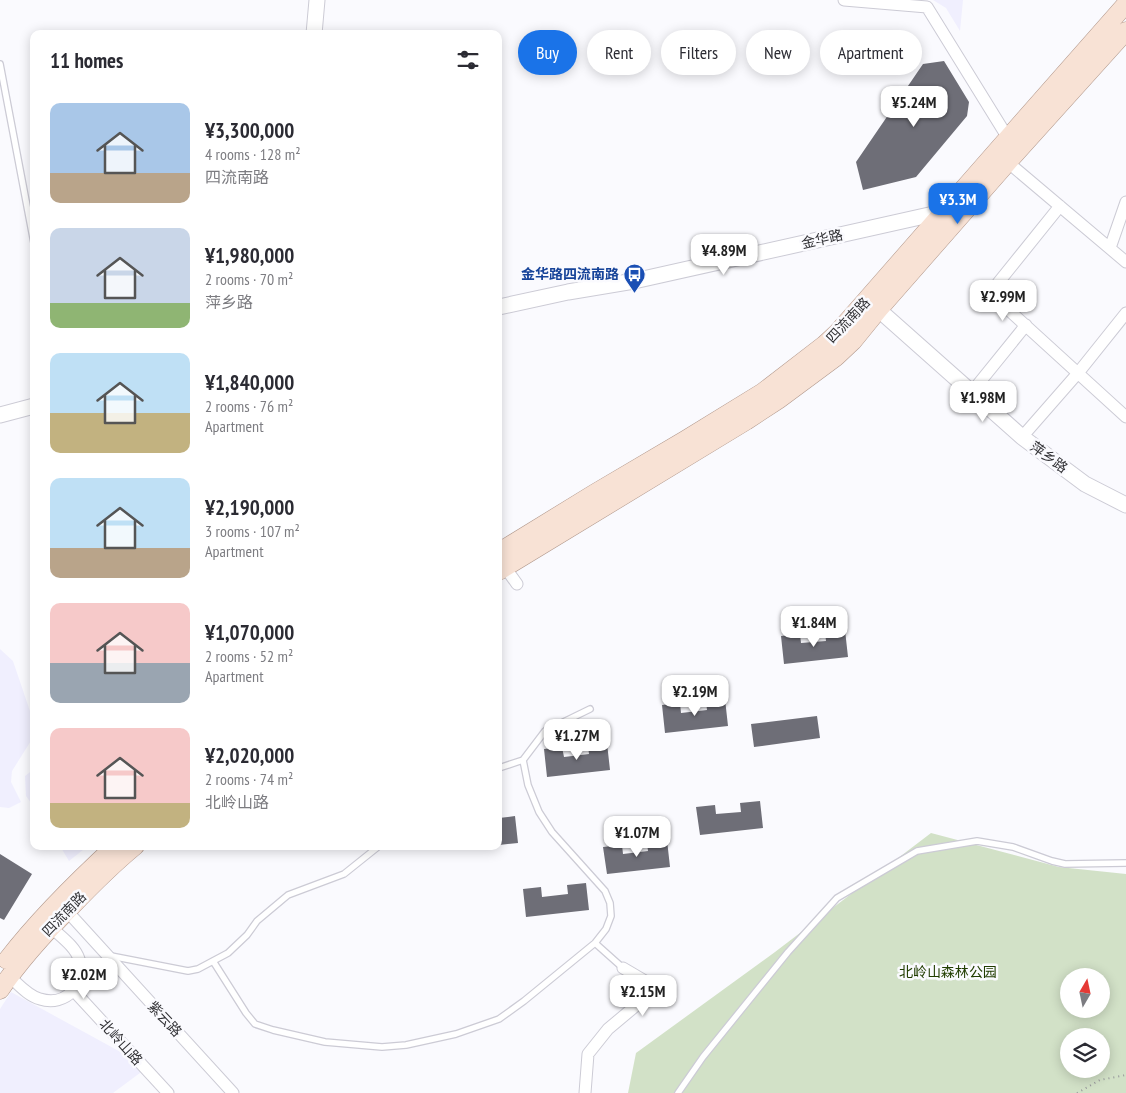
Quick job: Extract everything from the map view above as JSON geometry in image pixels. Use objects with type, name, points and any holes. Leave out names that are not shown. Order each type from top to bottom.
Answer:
[{"type":"main road","points":[[314,30],[317,0]]},
{"type":"main road","name":"四流南路","points":[[873,304],[969,207],[1001,157],[1008,138],[1126,4]]},
{"type":"main road","name":"四流南路","points":[[502,561],[738,426],[778,400],[836,357],[853,341],[873,304],[942,212],[1001,157],[1126,31]]},
{"type":"main road","name":"金华路","points":[[502,305],[634,281],[969,207]]},
{"type":"main road","name":"萍乡路","points":[[873,304],[1022,437],[1086,484],[1126,505]]},
{"type":"main road","points":[[0,415],[30,407]]},
{"type":"main road","name":"四流南路","points":[[3,978],[51,927],[80,878],[112,850]]},
{"type":"main road","name":"四流南路","points":[[3,978],[17,947],[60,909],[88,890],[132,850]]},
{"type":"street","points":[[844,0],[927,8],[1008,138]]},
{"type":"street","points":[[1001,157],[1126,262]]},
{"type":"street","points":[[1110,248],[1126,202]]},
{"type":"street","points":[[1060,206],[998,283],[996,295],[1002,304],[1126,417]]},
{"type":"street","points":[[1022,437],[1078,373],[1126,313]]},
{"type":"street","points":[[971,393],[1026,325]]},
{"type":"street","points":[[502,565],[517,584]]},
{"type":"street","name":"紫云路","points":[[60,909],[106,955],[233,1093]]},
{"type":"street","points":[[3,978],[40,1000],[54,1001],[65,999],[74,991],[81,973],[79,959],[73,948],[51,927]]},
{"type":"street","points":[[585,1093],[588,1054],[608,1029],[658,988],[623,968]]},
{"type":"street","name":"北岭山路","points":[[74,991],[168,1093]]},
{"type":"lane","points":[[0,64],[30,222]]},
{"type":"lane","points":[[502,767],[523,760],[545,731],[590,709]]},
{"type":"lane","points":[[213,961],[255,1024],[325,1042],[382,1047],[406,1045],[456,1034],[499,1019],[595,943],[606,929],[611,916],[610,903],[605,890],[552,832],[539,812],[528,785],[523,760]]},
{"type":"lane","points":[[678,1093],[703,1058],[788,952],[837,898],[917,851],[977,840],[1013,847],[1065,864],[1126,863]]},
{"type":"lane","points":[[106,955],[188,970],[198,969],[228,953],[247,935],[257,921],[288,895],[344,874],[374,850]]},
{"type":"lane","points":[[595,943],[623,968]]},
{"type":"path","points":[[1077,1093],[1100,1080],[1126,1076]]},
{"type":"shaded area","points":[[933,0],[963,0],[960,31],[946,8]]},
{"type":"shaded area","points":[[0,649],[13,661],[30,711],[30,742],[12,771],[11,782],[21,802],[9,808],[0,807]]},
{"type":"shaded area","points":[[30,772],[30,802],[26,796],[25,776]]},
{"type":"shaded area","points":[[62,850],[83,850],[69,861]]},
{"type":"shaded area","points":[[11,992],[148,1067],[113,1093],[0,1093],[0,1009]]},
{"type":"green space","name":"北岭山森林公园","points":[[931,833],[1059,867],[1126,874],[1126,1093],[628,1093],[636,1053],[775,952]]},
{"type":"building","points":[[944,61],[969,102],[967,116],[916,177],[863,190],[856,162],[915,75],[922,75],[923,64]]},
{"type":"building","points":[[845,630],[848,657],[784,664],[781,636],[800,634],[801,643],[826,641],[825,632]]},
{"type":"building","points":[[725,699],[728,726],[665,733],[662,705],[680,703],[681,713],[707,710],[706,701]]},
{"type":"building","points":[[817,716],[820,738],[754,747],[751,724]]},
{"type":"building","points":[[607,743],[610,770],[547,777],[544,749],[562,747],[564,757],[589,754],[588,746]]},
{"type":"building","points":[[760,801],[763,828],[700,835],[696,807],[715,805],[716,814],[741,812],[740,803]]},
{"type":"building","points":[[515,816],[518,843],[502,845],[502,818]]},
{"type":"building","points":[[667,840],[670,867],[607,874],[603,847],[622,845],[623,854],[648,851],[647,843]]},
{"type":"building","points":[[0,854],[32,874],[4,920],[0,918]]},
{"type":"building","points":[[586,883],[589,910],[526,917],[523,889],[541,887],[542,897],[568,894],[567,885]]},
{"type":"place","name":"金华路四流南路","points":[[635,293]]}]
